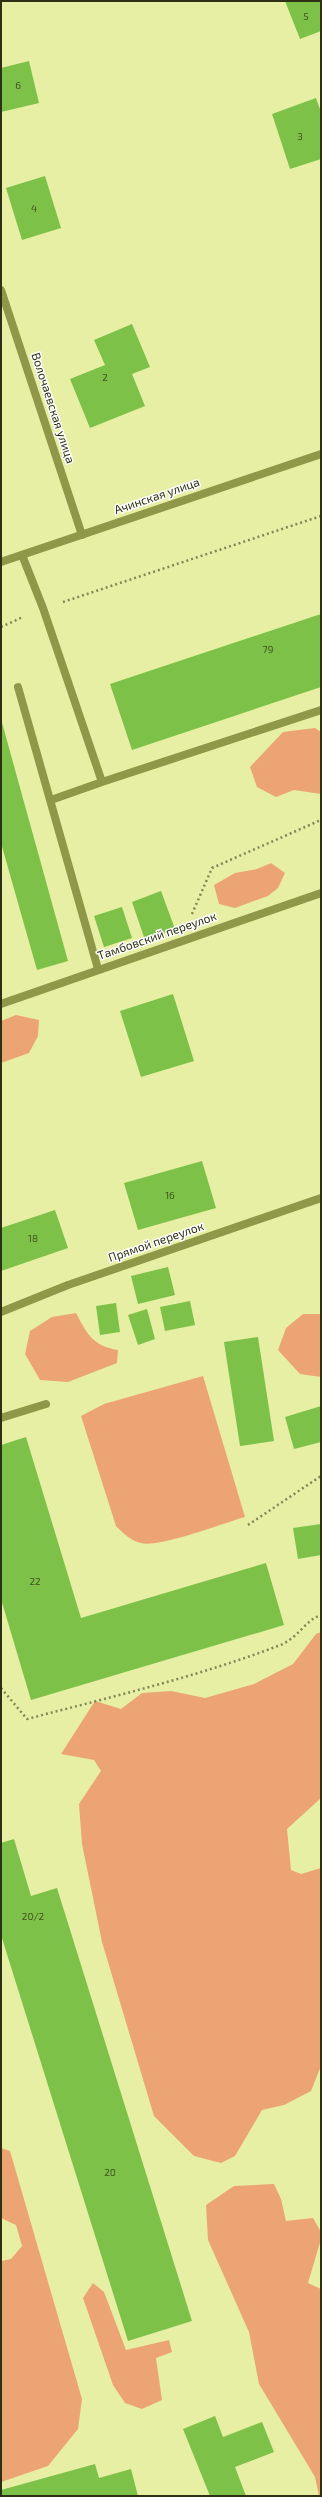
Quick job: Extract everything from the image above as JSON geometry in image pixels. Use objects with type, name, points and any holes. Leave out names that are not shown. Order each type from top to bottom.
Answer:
[{"type":"street","name":"Волочаевская улица","points":[[1,290],[82,535]]},
{"type":"street","name":"Ачинская улица","points":[[1,562],[321,454]]},
{"type":"street","points":[[22,555],[43,608],[102,782]]},
{"type":"street","points":[[18,686],[52,800],[98,969]]},
{"type":"street","points":[[52,800],[102,782],[321,710]]},
{"type":"street","name":"Тамбовский переулок","points":[[1,1004],[98,969],[321,893]]},
{"type":"street","name":"Прямой переулок","points":[[1,1312],[68,1285],[321,1198]]},
{"type":"street","points":[[1,1418],[46,1404]]},
{"type":"path","points":[[43,608],[320,517],[321,522]]},
{"type":"path","points":[[181,941],[212,868],[321,820]]},
{"type":"path","points":[[248,1525],[321,1476]]},
{"type":"path","points":[[1,1688],[27,1719],[221,1667],[291,1642],[315,1616],[321,1615]]},
{"type":"shaded area","points":[[315,728],[321,732],[321,794],[294,790],[276,797],[257,787],[250,767],[283,732]]},
{"type":"shaded area","points":[[271,863],[285,873],[278,888],[268,896],[235,908],[219,904],[214,885],[235,873],[257,869]]},
{"type":"shaded area","points":[[16,1015],[39,1020],[38,1036],[29,1053],[1,1063],[1,1021]]},
{"type":"shaded area","points":[[76,1313],[92,1338],[102,1345],[118,1350],[117,1363],[68,1382],[40,1380],[25,1354],[30,1331],[52,1317]]},
{"type":"shaded area","points":[[303,1314],[321,1314],[321,1377],[300,1374],[278,1350],[286,1328]]},
{"type":"shaded area","points":[[203,1376],[245,1517],[176,1539],[150,1544],[137,1542],[127,1536],[116,1526],[81,1416],[104,1404]]},
{"type":"shaded area","points":[[321,1632],[321,1798],[287,1829],[291,1870],[301,1874],[321,1868],[321,2066],[311,2091],[284,2105],[262,2110],[235,2156],[221,2163],[194,2156],[154,2116],[102,1942],[82,1844],[79,1804],[101,1771],[94,1760],[61,1754],[95,1701],[121,1709],[142,1693],[171,1691],[205,1698],[254,1684],[293,1664],[316,1634]]},
{"type":"shaded area","points":[[1,2148],[10,2151],[82,2399],[78,2429],[48,2466],[1,2482],[1,2261],[11,2259],[22,2246],[16,2225],[1,2218]]},
{"type":"shaded area","points":[[274,2184],[281,2199],[286,2221],[313,2218],[321,2232],[321,2239],[308,2283],[321,2289],[321,2496],[319,2496],[315,2477],[259,2384],[249,2332],[208,2240],[206,2205],[234,2186]]},
{"type":"shaded area","points":[[93,2283],[104,2292],[126,2350],[169,2340],[172,2352],[156,2358],[162,2400],[142,2409],[125,2403],[113,2385],[83,2298]]},
{"type":"building","points":[[285,1],[321,1],[321,31],[300,39]]},
{"type":"building","points":[[29,61],[39,103],[1,112],[1,68]]},
{"type":"building","points":[[316,98],[321,112],[321,159],[290,169],[272,114]]},
{"type":"building","points":[[45,176],[61,228],[22,240],[6,188]]},
{"type":"building","points":[[132,324],[150,367],[132,374],[145,406],[90,428],[70,379],[105,365],[94,340]]},
{"type":"building","points":[[321,614],[321,687],[132,750],[110,684]]},
{"type":"building","points":[[1,719],[68,961],[37,970],[1,843]]},
{"type":"building","points":[[161,891],[175,929],[145,940],[132,902]]},
{"type":"building","points":[[122,907],[132,938],[104,947],[94,916]]},
{"type":"building","points":[[173,994],[194,1061],[141,1077],[120,1011]]},
{"type":"building","points":[[202,1161],[216,1208],[138,1230],[124,1183]]},
{"type":"building","points":[[55,1210],[68,1248],[1,1271],[1,1228]]},
{"type":"building","points":[[168,1267],[175,1295],[138,1304],[131,1276]]},
{"type":"building","points":[[190,1301],[195,1325],[165,1331],[160,1307]]},
{"type":"building","points":[[116,1303],[120,1332],[100,1335],[96,1306]]},
{"type":"building","points":[[147,1309],[155,1339],[138,1345],[128,1315]]},
{"type":"building","points":[[258,1337],[274,1441],[240,1446],[224,1342]]},
{"type":"building","points":[[321,1406],[321,1442],[294,1449],[285,1417]]},
{"type":"building","points":[[26,1437],[81,1618],[266,1563],[284,1625],[31,1700],[1,1599],[1,1445]]},
{"type":"building","points":[[321,1524],[321,1555],[298,1559],[293,1528]]},
{"type":"building","points":[[14,1839],[31,1896],[57,1888],[192,2321],[128,2341],[1,1935],[1,1843]]},
{"type":"building","points":[[215,2416],[223,2437],[262,2422],[274,2452],[235,2467],[246,2496],[210,2496],[183,2429]]},
{"type":"building","points":[[95,2464],[99,2478],[131,2469],[138,2496],[1,2496],[1,2490]]}]
